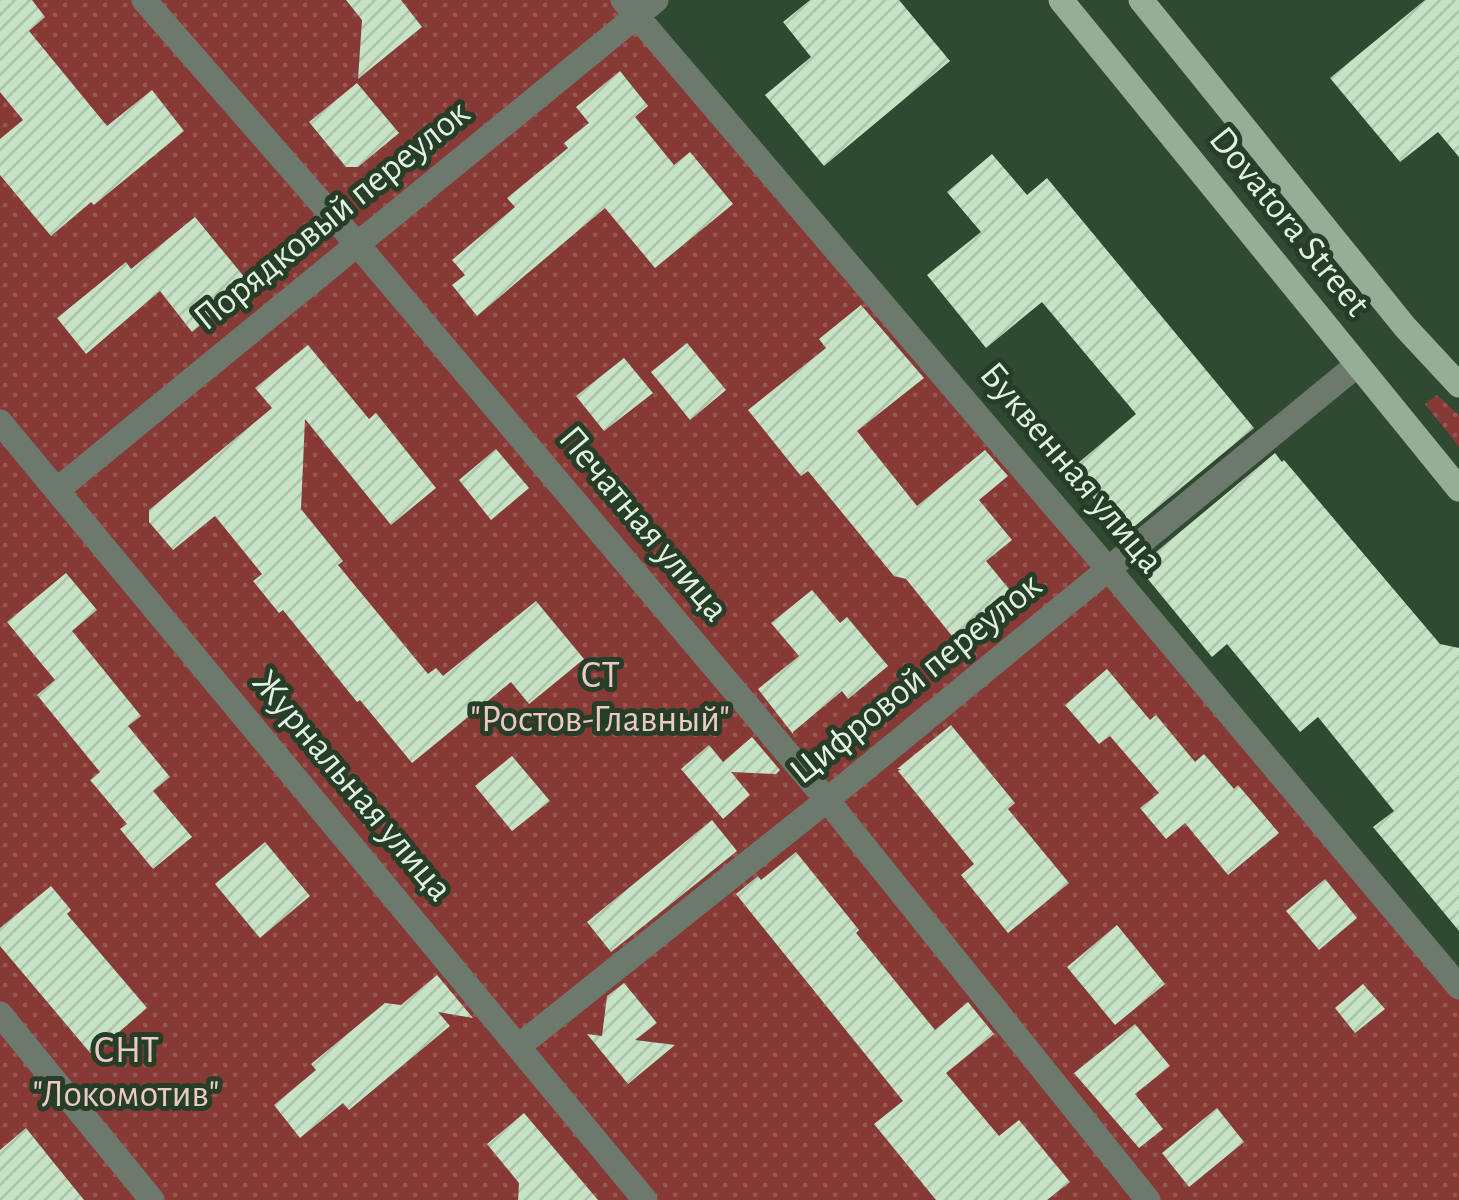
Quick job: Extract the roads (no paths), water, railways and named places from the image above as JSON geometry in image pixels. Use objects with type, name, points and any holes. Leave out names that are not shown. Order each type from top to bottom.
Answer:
[{"type":"main road","name":"Dovatora Street","points":[[1061,0],[1459,489]]},
{"type":"main road","name":"Dovatora Street","points":[[1142,0],[1405,327],[1459,385]]},
{"type":"street","name":"Печатная улица","points":[[144,0],[357,244],[827,800],[1148,1200]]},
{"type":"street","name":"Порядковый переулок","points":[[57,490],[357,244],[638,5]]},
{"type":"street","name":"Буквенная улица","points":[[638,5],[1459,987]]},
{"type":"street","name":"Цифровой переулок","points":[[519,1046],[827,800],[1357,366]]},
{"type":"street","name":"Журнальная улица","points":[[0,422],[644,1200]]},
{"type":"street","points":[[0,1014],[152,1200]]},
{"type":"park label","name":"СТ \"Ростов-Главный\"","points":[[600,698]]},
{"type":"park label","name":"СНТ \"Локомотив\"","points":[[126,1073]]}]
